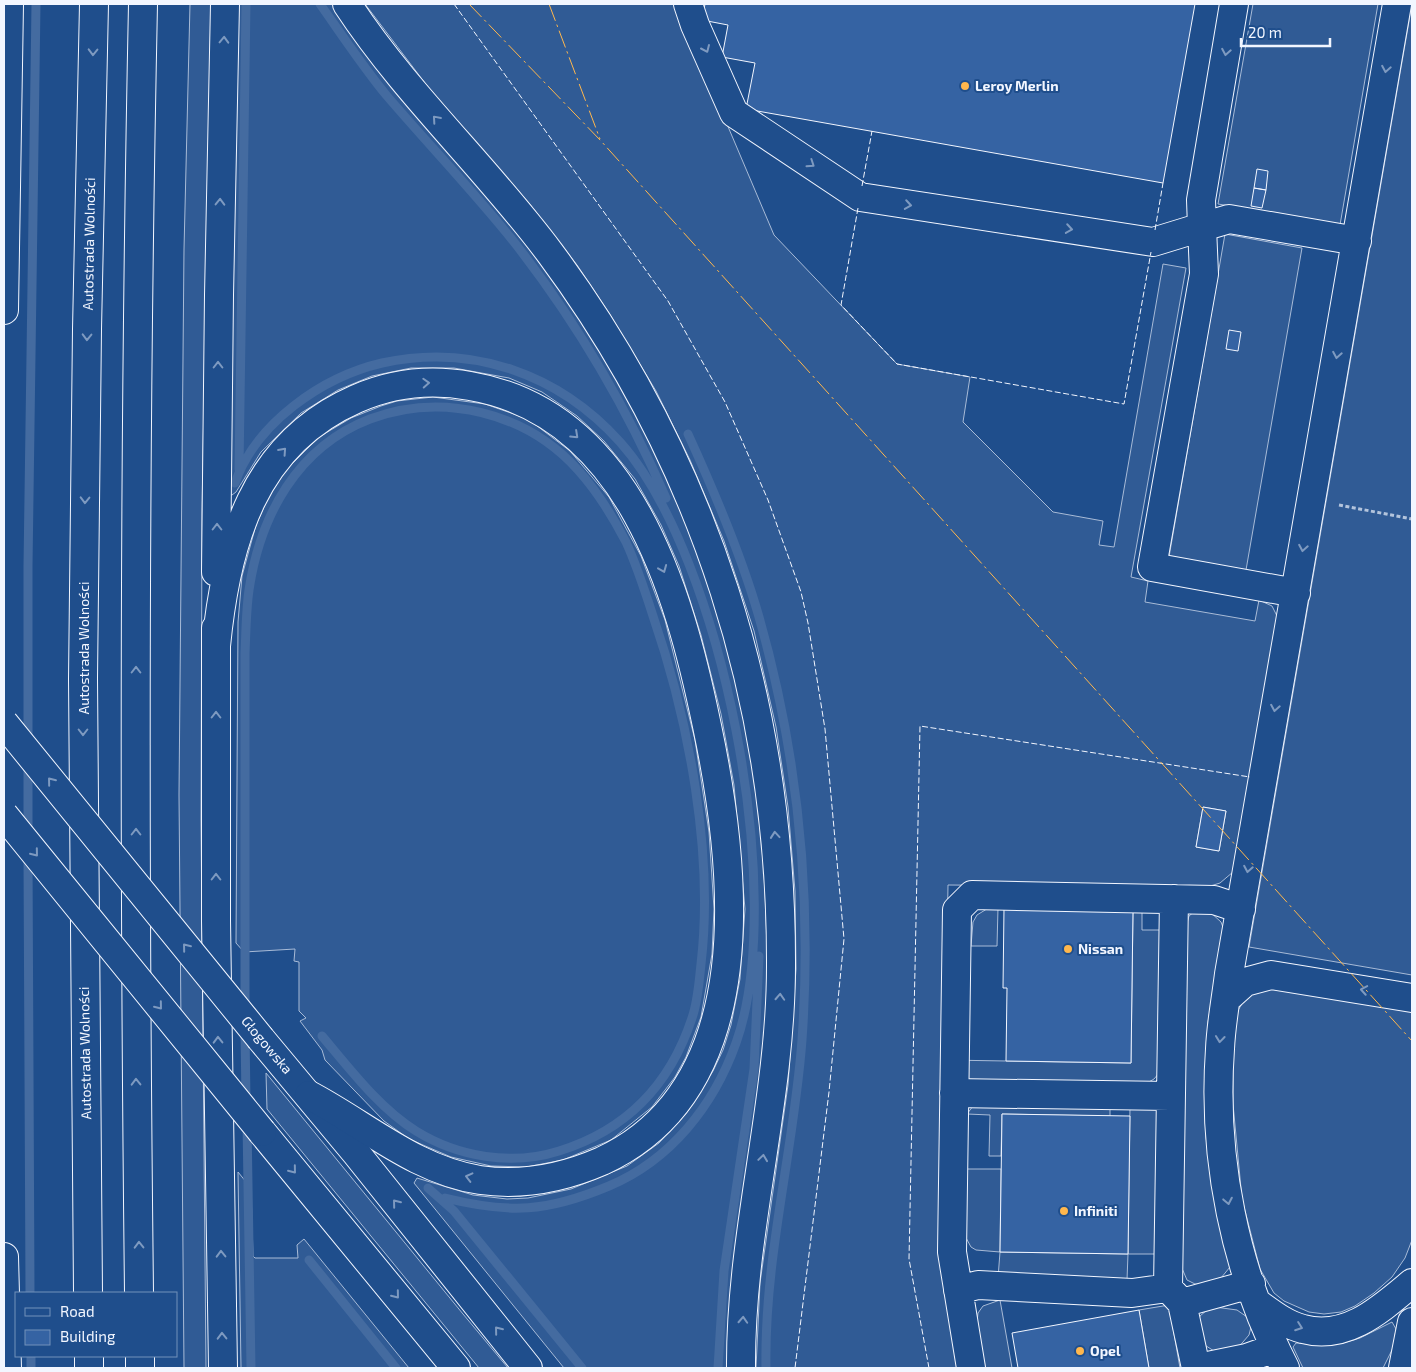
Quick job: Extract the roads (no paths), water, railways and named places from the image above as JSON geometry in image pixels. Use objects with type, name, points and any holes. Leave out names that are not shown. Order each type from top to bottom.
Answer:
[{"type":"main road","points":[[4,310],[9,4]]},
{"type":"main road","name":"Autostrada Wolności","points":[[88,1292],[83,679],[87,329],[94,4]]},
{"type":"main road","points":[[139,1292],[136,1068],[136,590],[143,4]]},
{"type":"main road","points":[[223,1368],[216,921],[216,646],[218,294],[224,4]]},
{"type":"main road","points":[[347,4],[372,40],[416,96],[518,213],[597,320],[639,391],[677,466],[710,546],[739,636],[760,720],[770,784],[779,877],[781,969],[776,1058],[745,1282],[741,1368]]},
{"type":"main road","points":[[688,4],[695,25],[734,113],[860,197],[1153,242],[1228,219],[1357,241]]},
{"type":"main road","points":[[1234,4],[1201,200],[1204,274],[1152,567],[1296,593]]},
{"type":"main road","points":[[1174,899],[1170,1096],[1175,1295],[1197,1368],[1247,1358],[1280,1358],[1254,1293],[1230,1213],[1220,1143],[1220,1049],[1241,909],[1397,4]]},
{"type":"main road","points":[[4,59],[7,88]]},
{"type":"main road","points":[[216,646],[222,590],[241,523],[262,477],[283,450],[326,414],[359,397],[394,386],[439,382],[489,389],[535,406],[567,428],[593,452],[630,501],[664,571],[680,616],[698,681],[716,770],[724,830],[730,909],[727,956],[722,998],[716,1021],[700,1064],[676,1102],[649,1131],[619,1153],[584,1169],[548,1179],[507,1183],[476,1180],[417,1160],[334,1108],[309,1095]]},
{"type":"main road","name":"Głogowska","points":[[4,723],[309,1095],[528,1368]]},
{"type":"main road","points":[[4,816],[456,1368]]},
{"type":"main road","points":[[972,1368],[952,1252],[957,910],[972,895],[1214,900],[1241,909]]},
{"type":"main road","points":[[1226,1000],[1245,982],[1271,974],[1412,998]]},
{"type":"main road","points":[[954,1093],[1170,1096]]},
{"type":"main road","points":[[4,1257],[7,1368]]},
{"type":"main road","points":[[958,1290],[978,1285],[1175,1295],[1254,1293],[1282,1320],[1304,1330],[1324,1330],[1344,1328],[1361,1322],[1412,1283]]},
{"type":"main road","points":[[1403,1368],[1412,1322]]},
{"type":"waterway","points":[[28,741],[28,566],[36,4]]},
{"type":"waterway","points":[[239,469],[246,4]]},
{"type":"waterway","points":[[320,4],[378,85],[499,223],[537,272],[579,333],[617,397],[666,498]]},
{"type":"waterway","points":[[235,483],[245,461],[258,441],[275,422],[315,391],[337,379],[382,363],[416,358],[449,357],[481,361],[512,369],[542,382],[570,398],[596,418],[620,442],[657,495],[689,564],[716,644],[736,731],[749,819],[754,904],[750,980],[736,1043],[727,1066],[716,1088],[702,1109],[671,1146],[631,1175],[609,1186],[566,1201],[528,1208],[489,1207],[445,1198]]},
{"type":"waterway","points":[[245,1008],[245,653],[247,614],[254,563],[262,536],[273,511],[286,487],[322,447],[344,431],[370,419],[397,411],[426,407],[454,408],[482,413],[508,421],[534,434],[557,450],[578,470],[604,504],[616,523],[634,560],[666,657],[678,699],[687,743],[701,833],[704,922],[699,985],[694,1012],[683,1042],[671,1064],[643,1102],[605,1131],[583,1142],[541,1156],[523,1158],[504,1158],[467,1153],[432,1140],[416,1131],[378,1100],[322,1036]]},
{"type":"waterway","points":[[688,434],[727,524],[759,617],[784,721],[799,827],[805,933],[805,987],[802,1040],[793,1122],[774,1244],[767,1327],[766,1368]]},
{"type":"waterway","points":[[28,764],[28,833]]},
{"type":"waterway","points":[[28,856],[30,1292]]},
{"type":"waterway","points":[[718,1368],[724,1271],[754,1069],[759,956]]},
{"type":"waterway","points":[[245,1031],[246,1101]]},
{"type":"waterway","points":[[247,1124],[251,1368]]},
{"type":"waterway","points":[[428,1188],[454,1211],[582,1368]]},
{"type":"waterway","points":[[309,1260],[396,1368]]},
{"type":"waterway","points":[[31,1357],[31,1368]]},
{"type":"place","name":"Leroy Merlin","points":[[965,86]]},
{"type":"place","name":"Nissan","points":[[1068,949]]},
{"type":"place","name":"Infiniti","points":[[1064,1211]]},
{"type":"place","name":"Opel","points":[[1080,1351]]}]
